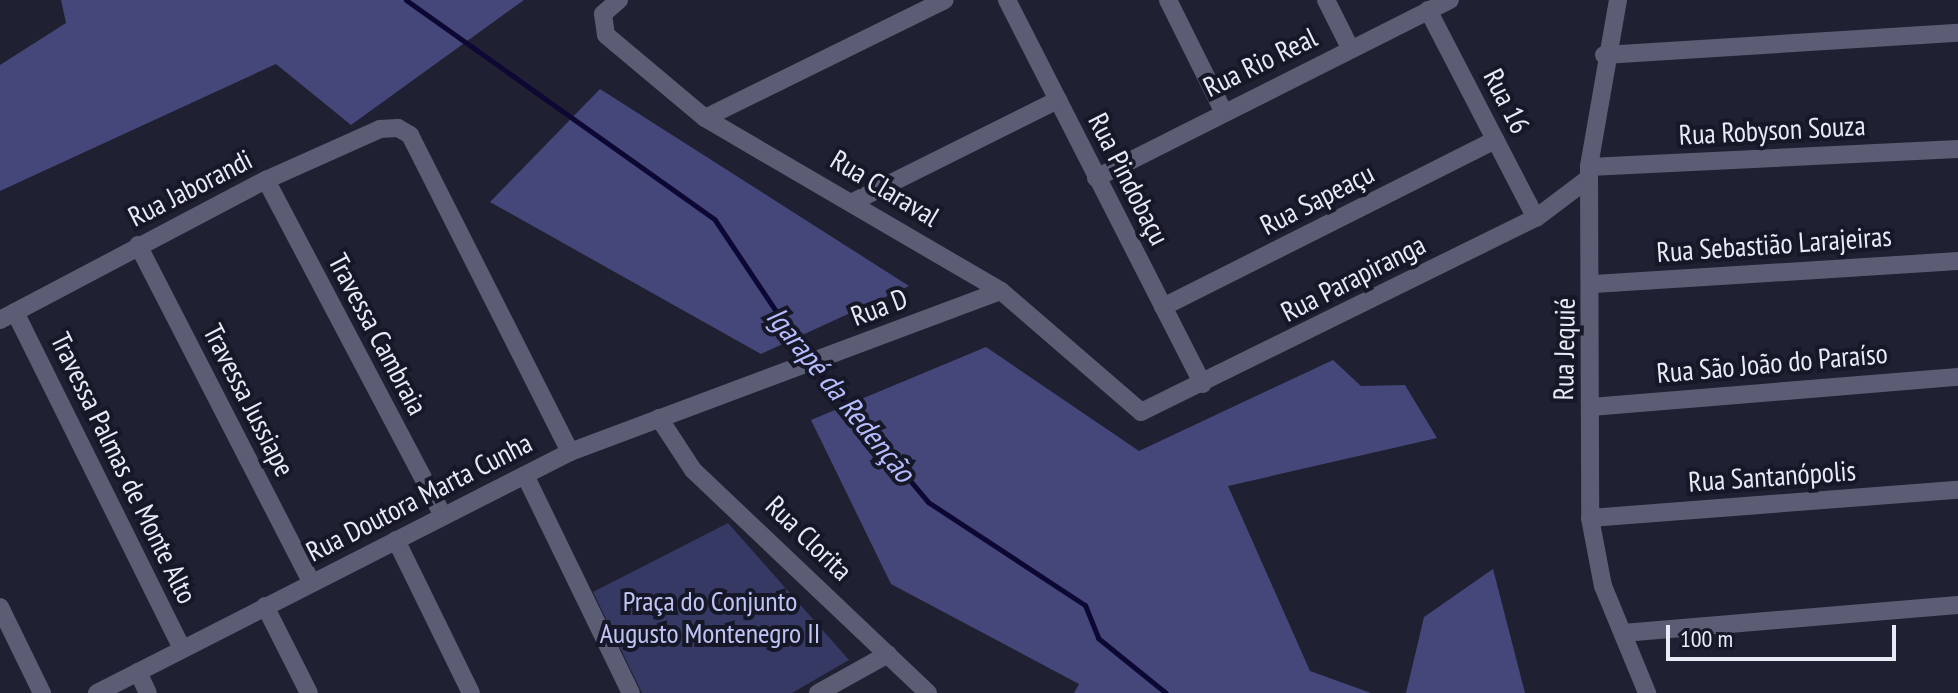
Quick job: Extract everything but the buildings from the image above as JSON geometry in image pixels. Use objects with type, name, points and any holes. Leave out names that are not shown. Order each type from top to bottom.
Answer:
[{"type":"street","name":"Rua Claraval","points":[[619,0],[603,24],[622,52],[705,118],[855,201],[1001,291],[1134,411]]},
{"type":"street","points":[[705,118],[945,0]]},
{"type":"street","name":"Rua Pindobaçu","points":[[1007,0],[1203,384]]},
{"type":"street","points":[[1168,0],[1223,111]]},
{"type":"street","points":[[1326,0],[1350,48]]},
{"type":"street","name":"Rua Rio Real","points":[[1096,178],[1223,111],[1450,0]]},
{"type":"street","name":"Rua Jequié","points":[[1618,0],[1604,55],[1589,172],[1594,284],[1590,518],[1603,586],[1647,693]]},
{"type":"street","name":"Rua 16","points":[[1428,10],[1536,218]]},
{"type":"street","points":[[1604,55],[1958,33]]},
{"type":"street","points":[[855,201],[1058,100]]},
{"type":"street","name":"Rua Jaborandi","points":[[8,316],[266,180],[380,129],[410,135],[570,452]]},
{"type":"street","name":"Rua Sapeaçu","points":[[1163,307],[1495,140]]},
{"type":"street","name":"Rua Robyson Souza","points":[[1589,172],[1958,149]]},
{"type":"street","name":"Rua Parapiranga","points":[[1134,411],[1152,411],[1536,218],[1589,172]]},
{"type":"street","name":"Travessa Cambraia","points":[[266,180],[442,514]]},
{"type":"street","name":"Travessa Jussiape","points":[[138,245],[311,581]]},
{"type":"street","name":"Rua Sebastião Larajeiras","points":[[1594,284],[1958,261]]},
{"type":"street","name":"Rua D","points":[[777,376],[1001,291]]},
{"type":"street","name":"Travessa Palmas de Monte Alto","points":[[8,316],[182,648]]},
{"type":"street","name":"Rua Doutora Marta Cunha","points":[[97,693],[442,514],[570,452],[777,376]]},
{"type":"street","name":"Rua São João do Paraíso","points":[[1591,407],[1958,377]]},
{"type":"street","name":"Rua Clorita","points":[[659,418],[687,464],[928,693]]},
{"type":"street","points":[[525,475],[631,693]]},
{"type":"street","name":"Rua Santanópolis","points":[[1590,518],[1958,490]]},
{"type":"street","points":[[396,540],[471,693]]},
{"type":"street","points":[[1623,633],[1958,605]]},
{"type":"street","points":[[265,606],[309,693]]},
{"type":"street","points":[[0,607],[42,693]]},
{"type":"street","points":[[818,693],[888,654]]},
{"type":"street","points":[[138,672],[148,693]]},
{"type":"green space","name":"Praça do Conjunto Augusto Montenegro II","points":[[728,523],[849,660],[792,693],[642,693],[593,592]]},
{"type":"shaded area","points":[[61,0],[524,0],[351,125],[276,64],[0,191],[0,65],[66,23]]},
{"type":"shaded area","points":[[600,89],[909,286],[761,354],[490,202]]},
{"type":"shaded area","points":[[986,347],[1139,451],[1333,360],[1361,386],[1405,385],[1437,438],[1228,486],[1310,671],[1371,693],[1074,693],[1079,684],[891,584],[811,420]]},
{"type":"shaded area","points":[[1493,569],[1525,693],[1406,693],[1424,617]]},
{"type":"waterway","name":"Igarapé da Redenção","points":[[406,0],[715,220],[808,359]]},
{"type":"waterway","name":"Igarapé da Redenção","points":[[814,366],[928,502],[1085,605],[1098,638],[1166,693]]}]
